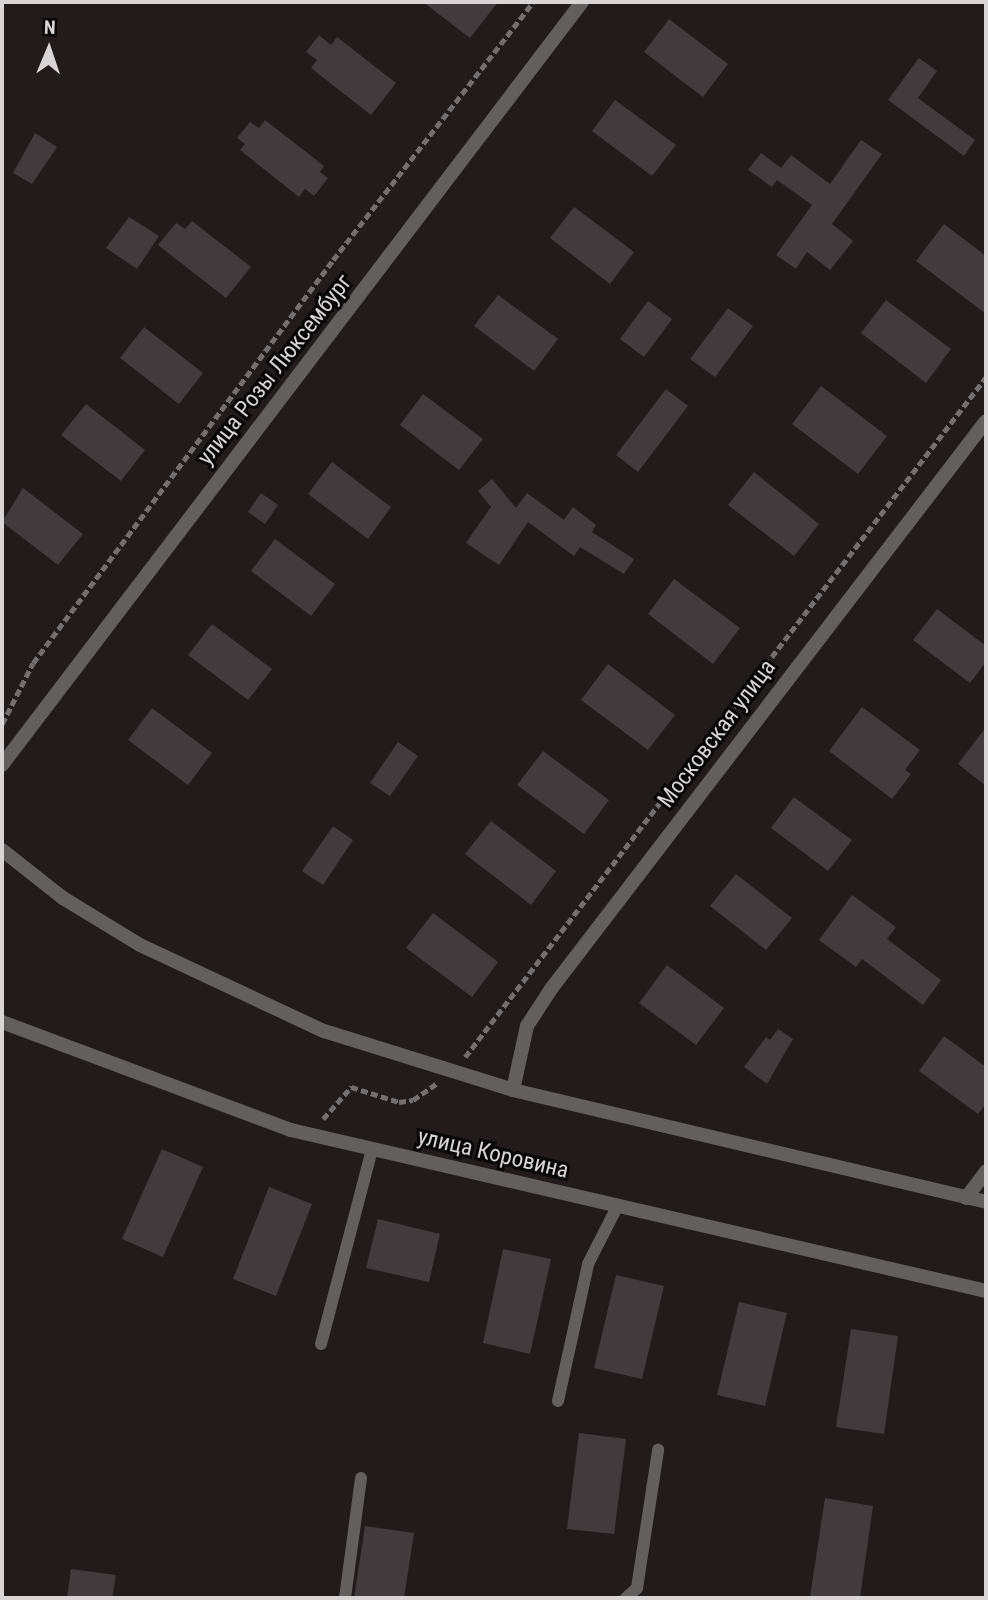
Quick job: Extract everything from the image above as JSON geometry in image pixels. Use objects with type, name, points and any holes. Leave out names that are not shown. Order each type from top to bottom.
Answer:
[{"type":"street","name":"улица Розы Люксембург","points":[[2,765],[582,2]]},
{"type":"street","name":"Московская улица","points":[[513,1090],[527,1026],[551,989],[986,421]]},
{"type":"street","points":[[2,850],[64,898],[140,945],[225,988],[324,1031],[513,1090],[986,1202]]},
{"type":"street","name":"улица Коровина","points":[[2,1022],[309,1134],[986,1291]]},
{"type":"street","points":[[966,1198],[986,1171]]},
{"type":"lane","points":[[321,1344],[372,1149]]},
{"type":"lane","points":[[558,1401],[588,1264],[617,1206]]},
{"type":"lane","points":[[626,1598],[637,1588],[658,1451]]},
{"type":"lane","points":[[345,1598],[361,1478]]},
{"type":"path","points":[[2,724],[33,663],[333,260],[533,2]]},
{"type":"path","points":[[309,1134],[351,1087],[399,1102],[413,1100],[454,1071],[564,934],[986,377]]},
{"type":"building","points":[[423,2],[498,2],[470,38]]},
{"type":"building","points":[[669,19],[728,64],[703,97],[644,52]]},
{"type":"building","points":[[319,35],[331,45],[337,37],[396,83],[371,115],[311,68],[317,60],[306,52]]},
{"type":"building","points":[[919,58],[937,71],[918,98],[975,140],[964,156],[888,100]]},
{"type":"building","points":[[615,100],[676,145],[652,176],[592,131]]},
{"type":"building","points":[[265,120],[324,166],[320,172],[328,178],[314,196],[305,189],[299,197],[240,150],[245,144],[237,138],[250,122],[259,128]]},
{"type":"building","points":[[35,133],[57,147],[32,184],[13,173]]},
{"type":"building","points":[[861,140],[882,154],[832,224],[853,241],[830,270],[807,252],[796,269],[776,255],[812,205],[777,180],[772,187],[748,170],[761,153],[781,168],[791,155],[830,184]]},
{"type":"building","points":[[574,207],[634,252],[610,284],[550,238]]},
{"type":"building","points":[[129,217],[159,236],[137,269],[106,248]]},
{"type":"building","points":[[192,221],[251,267],[226,298],[158,245],[176,223],[185,229]]},
{"type":"building","points":[[944,224],[986,256],[986,314],[916,261]]},
{"type":"building","points":[[498,295],[558,339],[534,371],[474,326]]},
{"type":"building","points":[[886,300],[951,349],[926,383],[861,333]]},
{"type":"building","points":[[648,301],[672,319],[644,357],[620,339]]},
{"type":"building","points":[[728,308],[753,326],[715,377],[690,359]]},
{"type":"building","points":[[144,327],[203,373],[179,404],[120,358]]},
{"type":"building","points":[[821,386],[887,436],[858,474],[792,424]]},
{"type":"building","points":[[666,389],[688,406],[638,472],[616,455]]},
{"type":"building","points":[[423,394],[483,439],[459,470],[400,425]]},
{"type":"building","points":[[86,404],[145,450],[121,481],[61,435]]},
{"type":"building","points":[[332,462],[391,507],[368,539],[308,494]]},
{"type":"building","points":[[754,472],[819,524],[794,556],[728,505]]},
{"type":"building","points":[[492,479],[516,508],[527,493],[564,520],[573,507],[596,525],[592,532],[634,559],[624,574],[580,547],[574,556],[528,522],[499,565],[466,543],[491,507],[478,491]]},
{"type":"building","points":[[23,488],[83,534],[58,565],[2,522]]},
{"type":"building","points":[[261,493],[278,505],[265,524],[248,512]]},
{"type":"building","points":[[275,539],[335,584],[311,616],[251,571]]},
{"type":"building","points":[[674,579],[740,628],[713,664],[648,614]]},
{"type":"building","points":[[937,609],[986,646],[986,662],[970,683],[913,640]]},
{"type":"building","points":[[212,624],[272,669],[248,700],[188,655]]},
{"type":"building","points":[[608,664],[675,715],[648,750],[581,700]]},
{"type":"building","points":[[862,707],[920,750],[905,770],[911,774],[892,799],[829,751]]},
{"type":"building","points":[[152,708],[212,753],[188,785],[128,740]]},
{"type":"building","points":[[986,727],[986,786],[958,764]]},
{"type":"building","points":[[398,742],[418,756],[390,796],[370,783]]},
{"type":"building","points":[[543,751],[609,800],[584,834],[517,785]]},
{"type":"building","points":[[794,797],[852,840],[828,871],[771,828]]},
{"type":"building","points":[[491,821],[556,871],[531,905],[465,854]]},
{"type":"building","points":[[333,826],[353,840],[323,885],[302,871]]},
{"type":"building","points":[[736,874],[792,918],[766,950],[710,906]]},
{"type":"building","points":[[852,895],[896,927],[887,939],[941,980],[923,1005],[862,959],[856,967],[819,940]]},
{"type":"building","points":[[433,913],[498,962],[472,997],[406,948]]},
{"type":"building","points":[[667,965],[724,1008],[696,1045],[639,1003]]},
{"type":"building","points":[[778,1029],[793,1039],[767,1084],[744,1067],[766,1037],[770,1040]]},
{"type":"building","points":[[944,1036],[986,1067],[986,1103],[978,1114],[919,1071]]},
{"type":"building","points":[[162,1149],[203,1167],[163,1257],[122,1239]]},
{"type":"building","points":[[269,1187],[312,1204],[276,1296],[233,1279]]},
{"type":"building","points":[[378,1219],[440,1234],[429,1282],[366,1268]]},
{"type":"building","points":[[503,1249],[551,1259],[530,1354],[483,1343]]},
{"type":"building","points":[[616,1275],[664,1286],[642,1379],[594,1368]]},
{"type":"building","points":[[739,1302],[787,1313],[765,1406],[717,1395]]},
{"type":"building","points":[[851,1329],[898,1336],[884,1434],[836,1427]]},
{"type":"building","points":[[579,1433],[626,1439],[614,1534],[567,1529]]},
{"type":"building","points":[[825,1498],[873,1506],[860,1598],[810,1597]]},
{"type":"building","points":[[365,1526],[414,1533],[404,1598],[354,1598]]},
{"type":"building","points":[[71,1569],[116,1575],[112,1598],[67,1598]]}]
